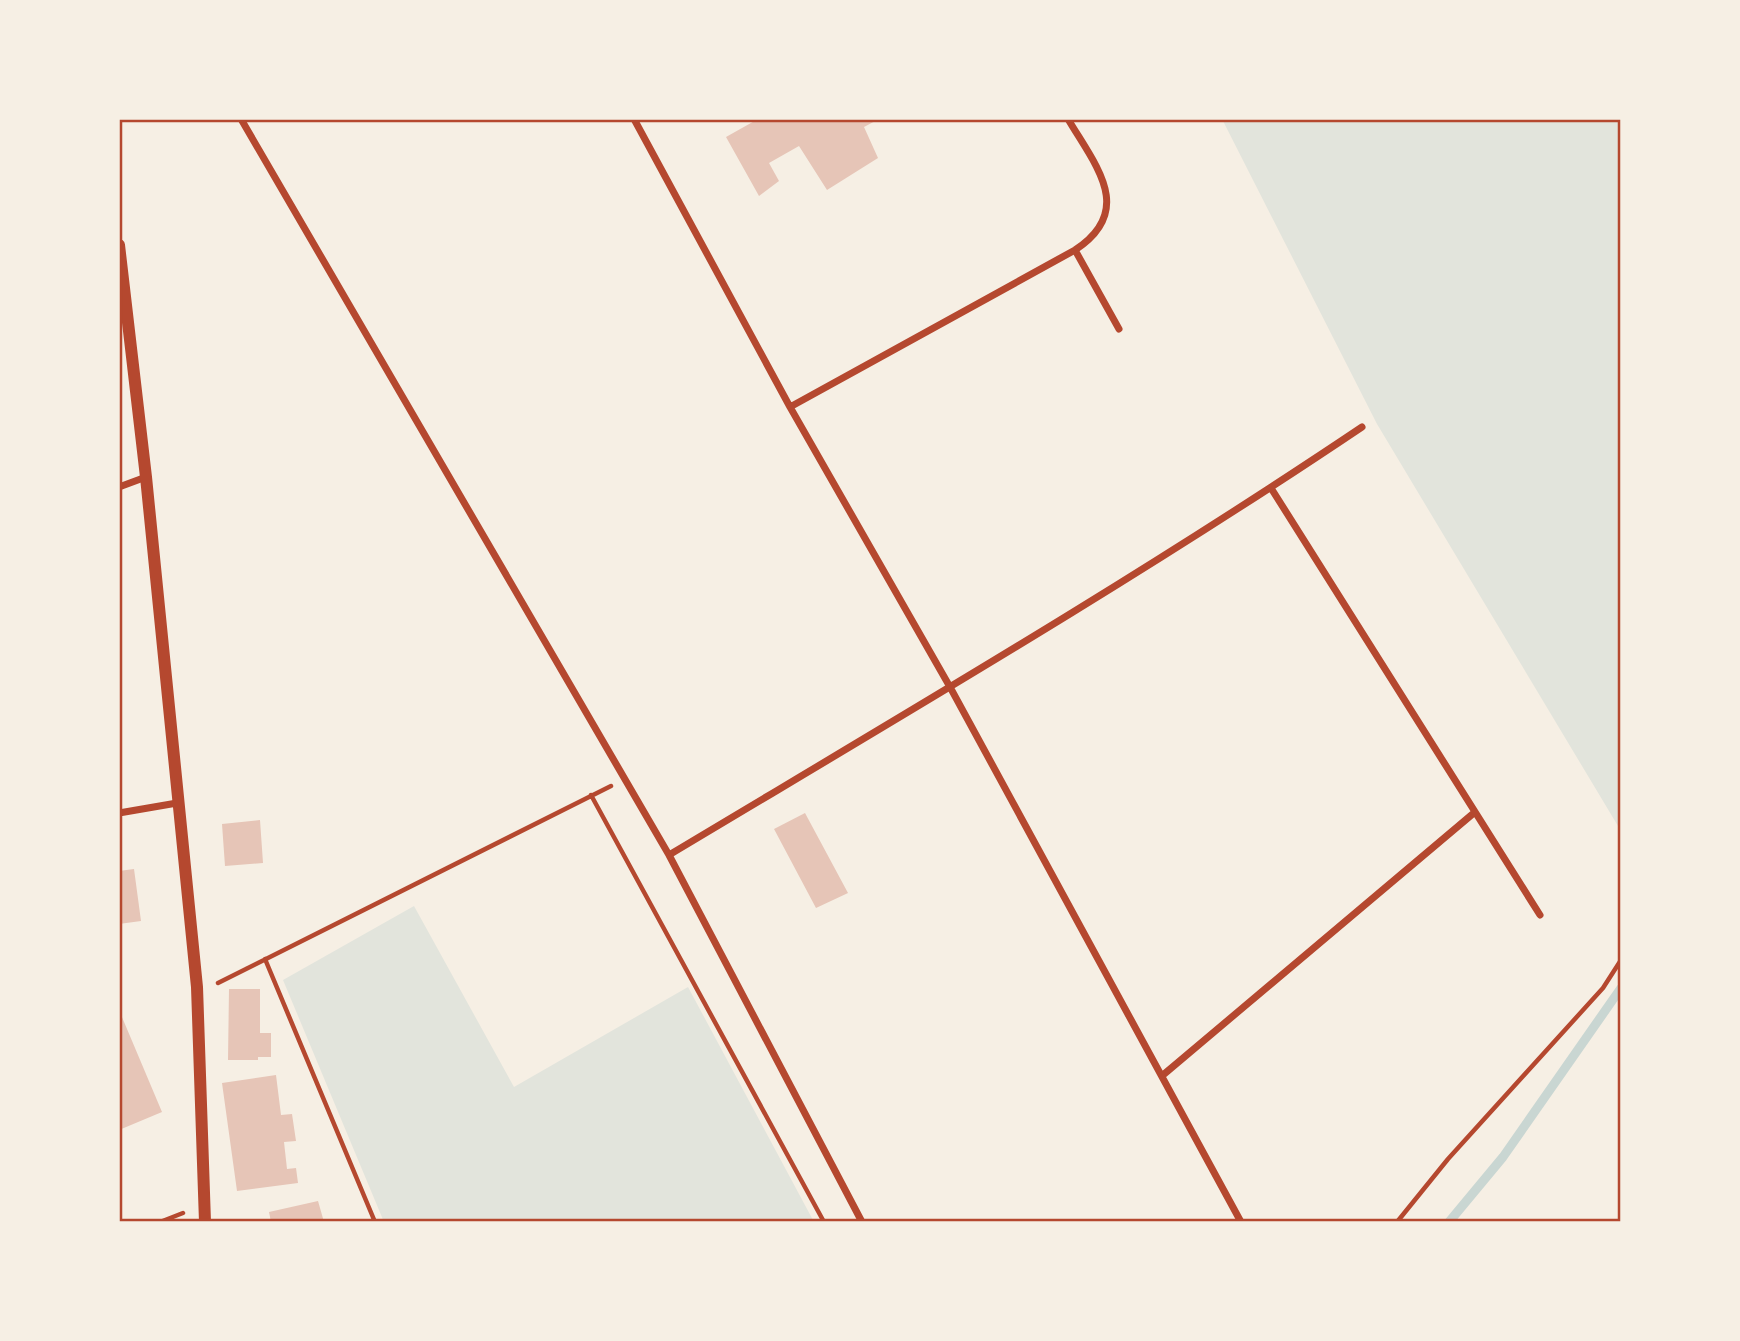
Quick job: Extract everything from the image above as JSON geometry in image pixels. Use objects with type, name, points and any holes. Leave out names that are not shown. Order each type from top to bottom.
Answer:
[{"type":"street","points":[[241,119],[668,855],[862,1222]]},
{"type":"street","points":[[634,119],[789,407],[950,687],[1241,1222]]},
{"type":"street","points":[[789,407],[1075,250],[1097,233],[1108,208],[1108,195],[1104,181],[1068,119]]},
{"type":"street","points":[[119,245],[146,477],[197,987],[205,1222]]},
{"type":"street","points":[[1075,250],[1119,329]]},
{"type":"street","points":[[668,855],[950,687],[1271,488],[1362,427]]},
{"type":"street","points":[[119,487],[146,477]]},
{"type":"street","points":[[1271,488],[1540,915]]},
{"type":"street","points":[[119,813],[177,803]]},
{"type":"street","points":[[1163,1075],[1475,812]]},
{"type":"path","points":[[197,987],[216,984],[624,779]]},
{"type":"path","points":[[591,795],[824,1222]]},
{"type":"path","points":[[265,959],[375,1222]]},
{"type":"path","points":[[1397,1222],[1448,1159],[1603,988],[1621,960]]},
{"type":"shaded area","points":[[1222,119],[1621,119],[1621,831],[1377,424]]},
{"type":"shaded area","points":[[414,906],[514,1087],[688,987],[814,1222],[384,1222],[283,980]]},
{"type":"building","points":[[758,119],[879,119],[864,127],[878,158],[827,190],[799,146],[769,163],[779,181],[759,196],[726,137]]},
{"type":"building","points":[[805,813],[848,893],[816,908],[774,829]]},
{"type":"building","points":[[260,820],[263,863],[225,866],[222,824]]},
{"type":"building","points":[[134,869],[141,921],[119,924],[119,871]]},
{"type":"building","points":[[229,989],[260,989],[260,1033],[271,1033],[271,1057],[228,1060]]},
{"type":"building","points":[[119,1010],[162,1112],[119,1130]]},
{"type":"building","points":[[276,1075],[281,1115],[292,1114],[296,1141],[284,1142],[287,1169],[296,1168],[298,1183],[237,1191],[222,1083]]},
{"type":"building","points":[[318,1201],[324,1222],[271,1222],[269,1212]]},
{"type":"waterway","points":[[1449,1222],[1503,1157],[1621,988]]}]
